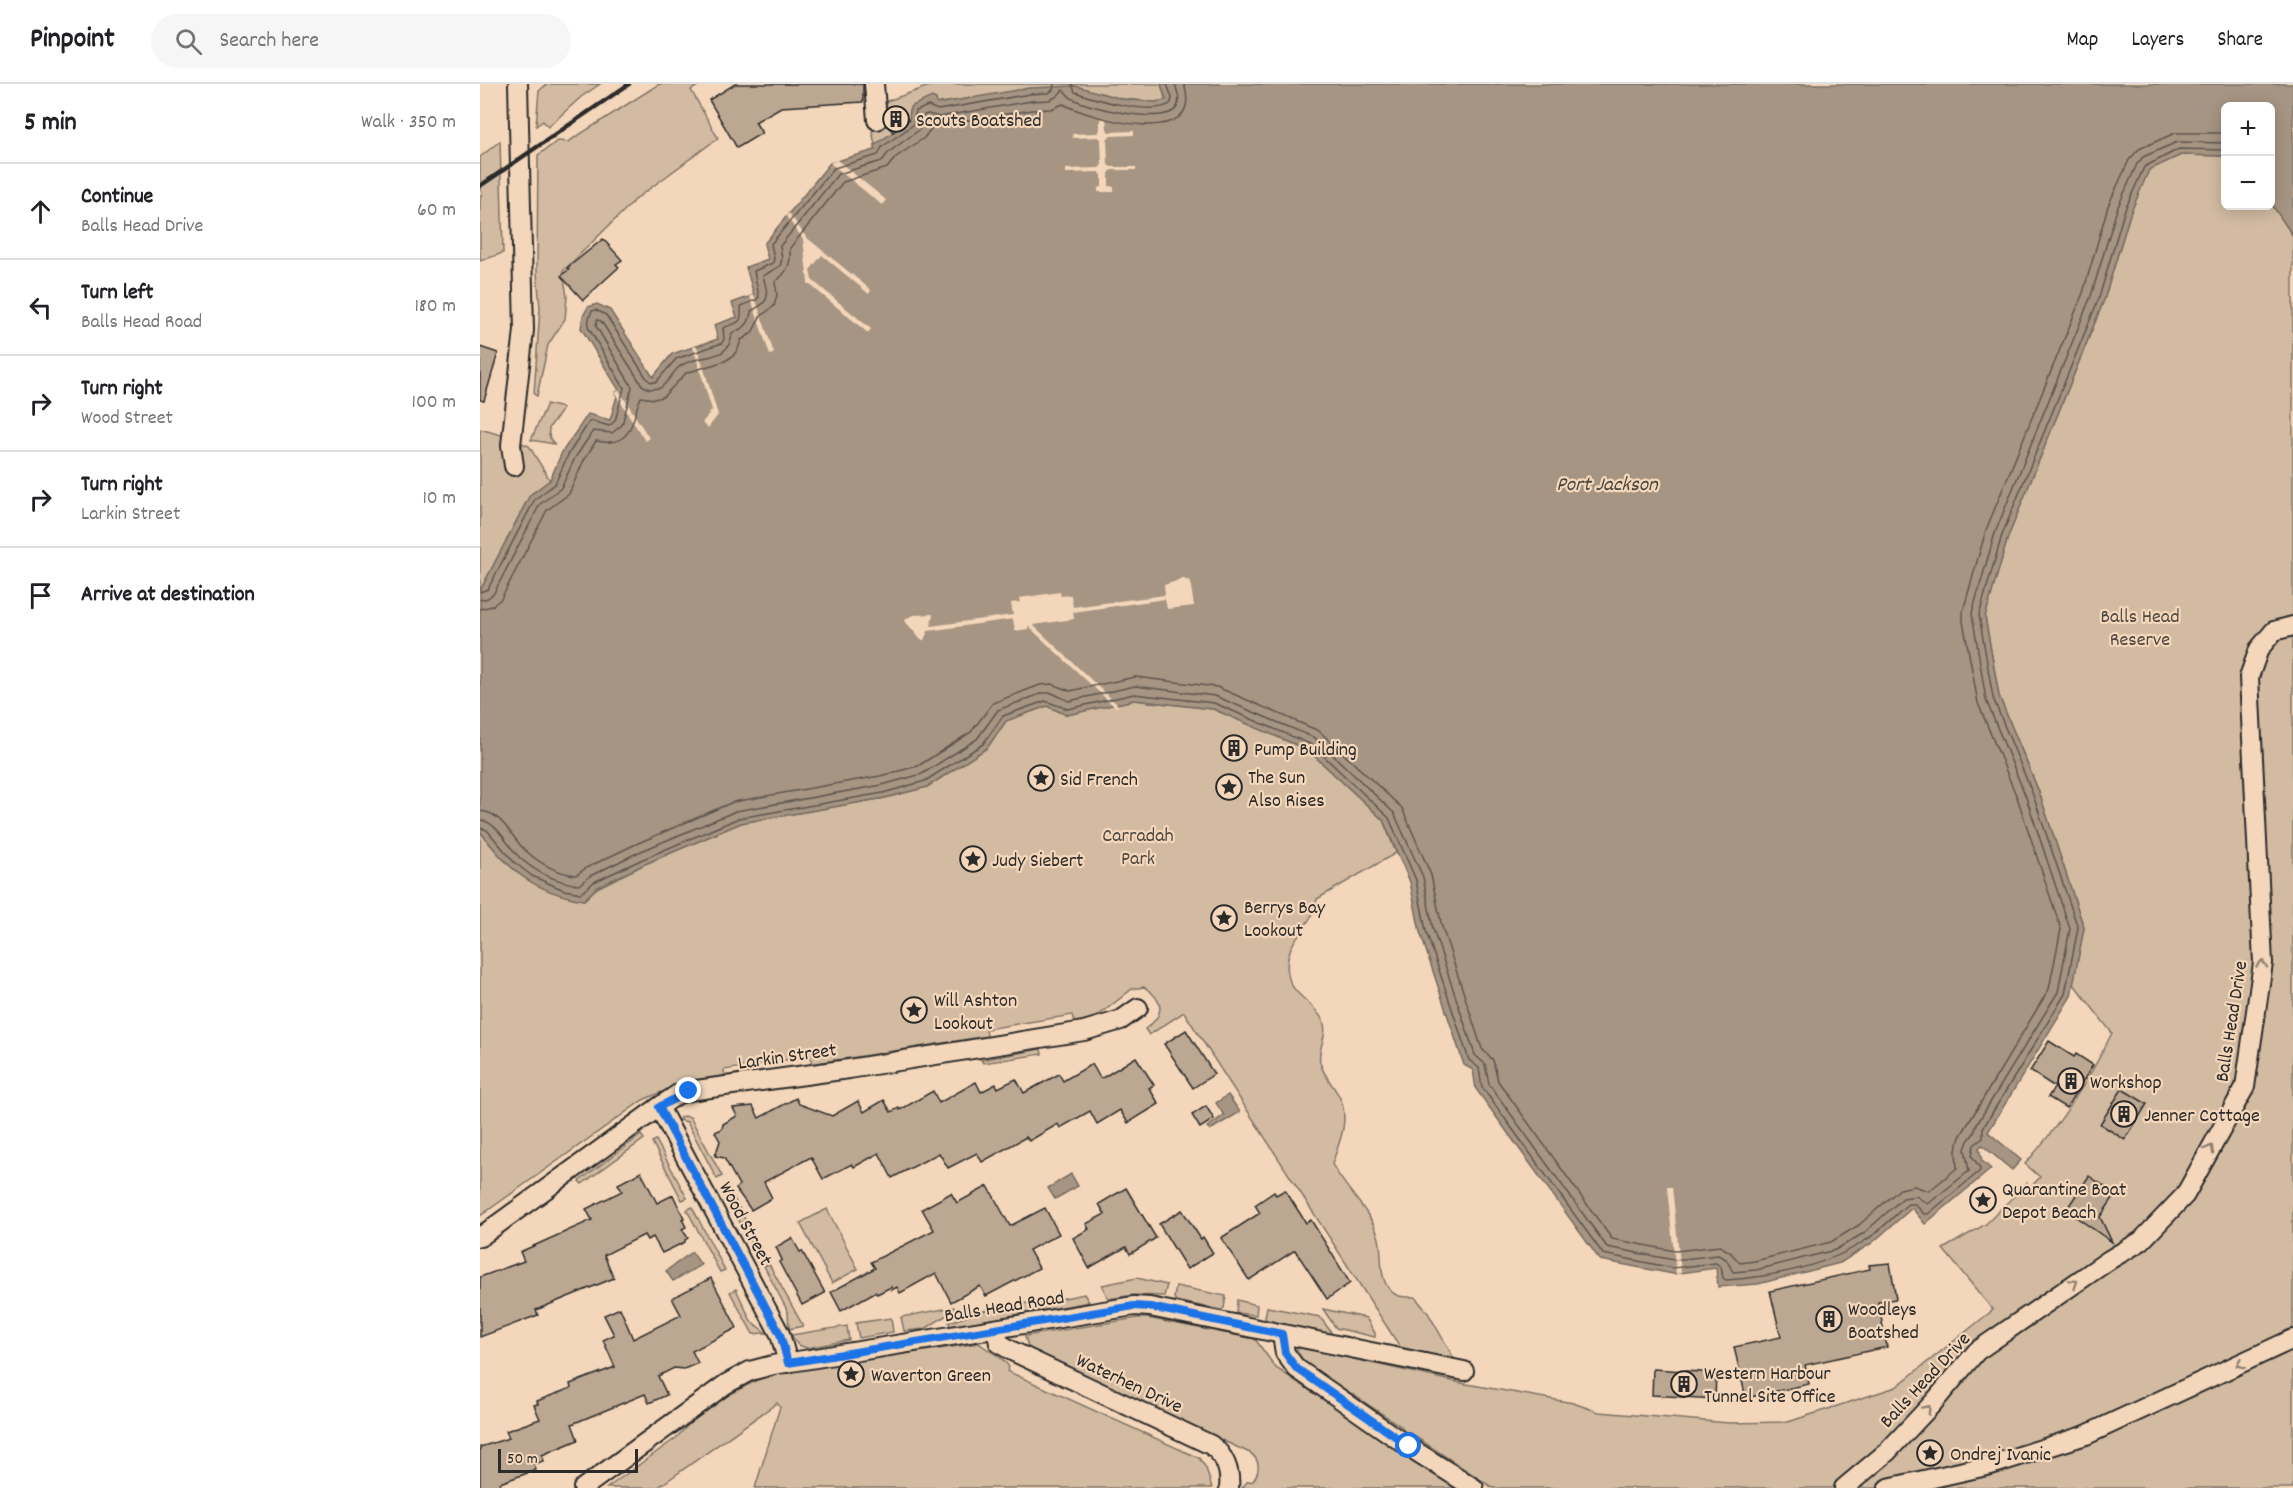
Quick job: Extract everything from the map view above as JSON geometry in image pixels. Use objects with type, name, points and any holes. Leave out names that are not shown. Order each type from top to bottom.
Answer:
[{"type":"street","points":[[514,466],[511,445],[524,330],[518,84]]},
{"type":"street","points":[[874,84],[877,120]]},
{"type":"street","name":"Balls Head Drive","points":[[1844,1488],[1887,1452],[1977,1351],[2100,1266],[2142,1241],[2185,1196],[2245,1087],[2264,963],[2249,677],[2259,649],[2274,631],[2293,626]]},
{"type":"street","name":"Larkin Street","points":[[480,1237],[659,1107],[678,1095],[695,1089],[849,1069],[1087,1030],[1121,1020],[1138,1008]]},
{"type":"street","name":"Wood Street","points":[[659,1107],[780,1334],[788,1363]]},
{"type":"street","name":"Balls Head Road","points":[[583,1488],[726,1384],[750,1371],[1142,1306],[1464,1371]]},
{"type":"street","name":"Waterhen Drive","points":[[996,1330],[999,1343],[1012,1351],[1211,1445],[1221,1452],[1228,1469],[1229,1488]]},
{"type":"street","points":[[1282,1334],[1285,1353],[1296,1368],[1474,1488]]},
{"type":"street","points":[[1888,1488],[1992,1465],[2086,1435],[2293,1339]]},
{"type":"green space","points":[[547,84],[600,84],[581,97],[548,127],[543,121],[536,126],[539,91]]},
{"type":"green space","points":[[659,84],[701,84],[691,90],[718,138],[637,198],[563,271],[567,297],[565,319],[548,345],[537,396],[534,394],[540,308],[537,273],[538,155],[558,141],[568,142]]},
{"type":"green space","points":[[935,84],[1161,84],[1166,101],[1122,99],[1094,92],[971,98],[936,104],[875,145],[872,131],[884,124],[887,101]]},
{"type":"green space","points":[[500,141],[503,253],[480,261],[480,198],[482,193],[480,157]]},
{"type":"green space","name":"Balls Head Reserve","points":[[2181,155],[2221,156],[2221,210],[2275,209],[2293,236],[2293,1488],[1493,1488],[1410,1433],[1402,1432],[1402,1427],[1297,1358],[1296,1351],[1300,1347],[1461,1383],[1573,1403],[1599,1412],[1729,1423],[1788,1422],[1896,1387],[1993,1310],[1943,1249],[1986,1224],[2027,1183],[2031,1187],[2040,1177],[2025,1164],[2073,1102],[2112,1033],[2073,983],[2084,928],[2039,792],[1999,696],[1985,617],[2008,537],[2104,300],[2130,214],[2149,169]]},
{"type":"green space","points":[[547,404],[563,408],[549,429],[550,438],[554,444],[531,440]]},
{"type":"green space","points":[[480,429],[508,437],[504,463],[520,468],[522,443],[529,446],[550,480],[530,495],[480,591]]},
{"type":"green space","name":"Carradah Park","points":[[1134,700],[1213,709],[1308,750],[1383,820],[1396,853],[1317,899],[1310,918],[1289,952],[1288,974],[1298,994],[1315,1009],[1323,1021],[1325,1031],[1320,1062],[1343,1106],[1344,1123],[1332,1164],[1374,1226],[1380,1242],[1383,1277],[1386,1284],[1395,1294],[1415,1297],[1428,1313],[1455,1360],[1400,1347],[1184,1012],[1149,1035],[1145,1029],[1152,1024],[1160,1008],[1156,998],[1144,987],[1132,989],[1094,1019],[1074,1022],[1072,1015],[986,1029],[987,1036],[812,1064],[810,1056],[724,1070],[725,1077],[683,1083],[643,1100],[480,1216],[480,831],[501,857],[524,877],[551,891],[584,900],[597,888],[645,864],[741,823],[885,798],[927,787],[987,748],[1006,721],[1047,706],[1067,715]]},
{"type":"green space","points":[[1041,1049],[1042,1054],[983,1063],[981,1060]]},
{"type":"green space","points":[[683,1116],[690,1117],[722,1176],[717,1179],[687,1122],[679,1120]]},
{"type":"green space","points":[[641,1135],[644,1139],[582,1184],[579,1181]]},
{"type":"green space","points":[[656,1140],[687,1198],[682,1200],[652,1142]]},
{"type":"green space","points":[[728,1187],[761,1250],[756,1253],[723,1190]]},
{"type":"green space","points":[[692,1207],[725,1270],[720,1272],[687,1210]]},
{"type":"green space","points":[[827,1209],[858,1269],[832,1283],[800,1223]]},
{"type":"green space","points":[[769,1264],[803,1326],[789,1329],[788,1312],[764,1266]]},
{"type":"green space","points":[[1137,1278],[1167,1285],[1164,1296],[1133,1295],[1108,1299],[1102,1285]]},
{"type":"green space","points":[[1176,1286],[1226,1296],[1224,1308],[1221,1310],[1176,1301],[1174,1298]]},
{"type":"green space","points":[[736,1289],[751,1321],[766,1333],[753,1334],[730,1292]]},
{"type":"green space","points":[[1084,1294],[1089,1302],[950,1327],[949,1322],[1002,1305],[1045,1302]]},
{"type":"green space","points":[[1237,1300],[1257,1305],[1256,1315],[1236,1313]]},
{"type":"green space","points":[[954,1307],[955,1310],[925,1329],[904,1331],[901,1317]]},
{"type":"green space","points":[[1267,1307],[1320,1317],[1331,1332],[1329,1334],[1267,1320],[1265,1318]]},
{"type":"green space","points":[[1323,1309],[1366,1318],[1375,1337],[1336,1328]]},
{"type":"green space","points":[[891,1318],[893,1332],[859,1338],[856,1323]]},
{"type":"green space","points":[[1137,1318],[1255,1339],[1276,1368],[1457,1488],[1242,1488],[1247,1482],[1253,1481],[1258,1470],[1258,1462],[1250,1453],[1030,1353],[1025,1336]]},
{"type":"green space","points":[[847,1326],[849,1340],[807,1348],[798,1345],[791,1335]]},
{"type":"green space","points":[[979,1343],[1003,1360],[1009,1367],[1007,1371],[1199,1458],[1206,1468],[1212,1488],[755,1488],[780,1407],[777,1403],[657,1488],[607,1488],[676,1438],[692,1421],[721,1399],[759,1379],[788,1371]]},
{"type":"water","name":"Port Jackson","points":[[1161,84],[2293,84],[2293,236],[2275,209],[2275,102],[2221,102],[2221,156],[2181,155],[2149,170],[2130,214],[2104,300],[2008,537],[1985,617],[1999,696],[2039,792],[2084,928],[2071,996],[1988,1132],[2021,1160],[2012,1170],[1982,1145],[1979,1148],[1982,1161],[1991,1169],[1925,1224],[1912,1208],[1872,1243],[1840,1263],[1758,1284],[1718,1287],[1716,1268],[1673,1274],[1600,1260],[1476,1089],[1473,1070],[1464,1065],[1420,932],[1410,882],[1383,820],[1308,750],[1213,709],[1134,700],[1067,715],[1047,706],[1006,721],[987,748],[927,787],[885,798],[741,823],[597,887],[584,900],[537,885],[524,878],[501,858],[480,831],[480,591],[530,495],[550,480],[562,452],[588,414],[610,420],[617,396],[615,393],[619,390],[581,328],[583,316],[588,307],[597,304],[610,310],[653,377],[672,354],[718,339],[714,325],[737,317],[732,303],[754,295],[746,267],[768,259],[764,244],[830,163],[875,150],[875,145],[909,121],[910,107],[932,97],[936,99],[937,104],[1029,88],[1076,86],[1122,99],[1155,102],[1166,100]]},
{"type":"water","points":[[1228,1095],[1240,1112],[1210,1130],[1207,1127],[1224,1115],[1216,1103]]},
{"type":"water","points":[[1071,1174],[1078,1186],[1055,1199],[1048,1188]]},
{"type":"water","points":[[692,1252],[701,1265],[673,1281],[666,1271]]},
{"type":"pier","points":[[1102,118],[1106,118],[1109,132],[1134,131],[1134,135],[1110,136],[1107,139],[1108,165],[1136,167],[1136,170],[1111,170],[1109,186],[1114,187],[1114,192],[1098,192],[1098,188],[1102,187],[1102,175],[1099,172],[1066,173],[1066,169],[1099,168],[1102,165],[1101,139],[1098,137],[1073,138],[1072,134],[1098,133]]},
{"type":"pier","points":[[837,160],[886,200],[882,205],[830,163]]},
{"type":"pier","points":[[789,213],[806,237],[871,290],[869,294],[822,255],[810,270],[812,280],[871,329],[868,333],[808,283],[803,239],[786,216]]},
{"type":"pier","points":[[754,295],[774,353],[770,355],[750,296]]},
{"type":"pier","points":[[697,346],[718,415],[708,428],[702,423],[712,410],[693,347]]},
{"type":"pier","points":[[619,390],[649,438],[645,441],[615,393]]},
{"type":"pier","points":[[1183,579],[1190,581],[1194,606],[1167,609],[1165,599],[1073,612],[1074,619],[1033,625],[1119,706],[1115,707],[1028,626],[1028,629],[1015,631],[1013,619],[928,631],[924,640],[921,640],[905,621],[914,615],[933,614],[931,626],[1013,615],[1011,603],[1020,602],[1019,598],[1060,592],[1061,596],[1071,595],[1073,607],[1165,595],[1164,585]]},
{"type":"pier","points":[[1667,1187],[1672,1187],[1681,1273],[1676,1274]]},
{"type":"building","points":[[735,84],[863,84],[863,102],[781,107],[755,122],[762,133],[737,148],[709,100]]},
{"type":"building","name":"Scouts Boatshed","points":[[899,107],[908,120],[893,132],[887,125],[888,115]]},
{"type":"building","points":[[603,239],[622,260],[616,264],[619,267],[583,300],[561,276],[569,269],[567,268]]},
{"type":"building","points":[[480,347],[498,353],[484,401],[480,400]]},
{"type":"building","points":[[1186,1030],[1214,1074],[1193,1088],[1164,1044]]},
{"type":"building","points":[[2049,1041],[2074,1057],[2076,1054],[2093,1065],[2066,1108],[2048,1097],[2055,1087],[2030,1071]]},
{"type":"building","points":[[1136,1057],[1154,1085],[1149,1088],[1159,1104],[1128,1123],[1120,1110],[1097,1124],[1090,1111],[1060,1128],[1058,1124],[1029,1141],[1026,1137],[982,1162],[977,1153],[948,1168],[939,1153],[892,1178],[879,1153],[854,1167],[852,1164],[823,1179],[811,1157],[764,1182],[772,1198],[751,1210],[736,1189],[739,1185],[724,1158],[715,1156],[720,1141],[715,1132],[737,1116],[733,1108],[753,1106],[759,1118],[796,1098],[799,1104],[832,1116],[858,1101],[864,1112],[884,1100],[891,1112],[899,1108],[900,1110],[933,1091],[939,1103],[976,1082],[981,1092],[996,1084],[998,1088],[1016,1079],[1024,1093],[1059,1074],[1063,1081],[1092,1064],[1100,1078]]},
{"type":"building","name":"Jenner Cottage","points":[[2122,1089],[2147,1104],[2125,1140],[2100,1124]]},
{"type":"building","points":[[1206,1106],[1214,1119],[1200,1128],[1192,1115]]},
{"type":"building","points":[[641,1172],[657,1203],[673,1195],[684,1218],[682,1219],[686,1227],[682,1229],[688,1238],[685,1242],[662,1253],[653,1237],[647,1240],[644,1235],[604,1255],[614,1278],[536,1310],[538,1315],[480,1337],[480,1277],[524,1261],[520,1252],[592,1220],[586,1209],[622,1191],[618,1184]]},
{"type":"building","points":[[2089,1176],[2116,1194],[2100,1217],[2112,1242],[2066,1210]]},
{"type":"building","points":[[988,1186],[1010,1226],[1045,1208],[1059,1234],[1029,1250],[1039,1268],[986,1296],[980,1286],[951,1302],[936,1273],[900,1293],[897,1287],[892,1290],[891,1287],[877,1294],[875,1292],[841,1311],[831,1292],[875,1268],[871,1262],[934,1230],[922,1209],[951,1193],[957,1203]]},
{"type":"building","points":[[1126,1188],[1156,1238],[1130,1254],[1126,1247],[1089,1268],[1073,1238],[1089,1229],[1086,1224],[1105,1214],[1099,1204]]},
{"type":"building","points":[[1285,1190],[1306,1223],[1311,1220],[1350,1283],[1327,1299],[1295,1250],[1249,1280],[1221,1238],[1260,1213],[1255,1205],[1274,1192],[1276,1195]]},
{"type":"building","points":[[1182,1210],[1213,1253],[1187,1269],[1159,1224]]},
{"type":"building","points":[[792,1238],[800,1252],[802,1251],[825,1293],[802,1305],[779,1262],[782,1260],[776,1247]]},
{"type":"building","name":"Woodleys Boatshed","points":[[1890,1263],[1896,1299],[1878,1302],[1887,1347],[1805,1365],[1809,1384],[1746,1398],[1734,1347],[1781,1337],[1770,1291],[1870,1269],[1869,1265]]},
{"type":"building","points":[[711,1278],[737,1328],[692,1351],[698,1363],[684,1369],[674,1368],[658,1376],[667,1395],[649,1403],[645,1394],[572,1424],[578,1440],[542,1455],[544,1461],[534,1464],[536,1470],[500,1483],[502,1488],[480,1488],[480,1447],[509,1438],[506,1431],[540,1419],[534,1405],[538,1404],[537,1401],[571,1388],[570,1384],[615,1367],[603,1340],[614,1335],[604,1315],[620,1308],[633,1339],[681,1315],[672,1298]]},
{"type":"building","name":"Western Harbour Tunnel Site Office","points":[[1653,1369],[1716,1373],[1715,1399],[1652,1395]]},
{"type":"railway","points":[[480,186],[629,84]]},
{"type":"place","name":"Scouts Boatshed","points":[[896,119]]},
{"type":"place","name":"Pump Building","points":[[1234,748]]},
{"type":"place","name":"Sid French","points":[[1041,778]]},
{"type":"place","name":"The Sun Also Rises","points":[[1229,787]]},
{"type":"place","name":"Judy Siebert","points":[[973,859]]},
{"type":"place","name":"Berrys Bay Lookout","points":[[1224,918]]},
{"type":"place","name":"Will Ashton Lookout","points":[[914,1010]]},
{"type":"place","name":"Workshop","points":[[2071,1081]]},
{"type":"place","name":"Jenner Cottage","points":[[2124,1114]]},
{"type":"place","name":"Quarantine Boat Depot Beach","points":[[1983,1200]]},
{"type":"place","name":"Woodleys Boatshed","points":[[1829,1319]]},
{"type":"place","name":"Waverton Green","points":[[851,1374]]},
{"type":"place","name":"Western Harbour Tunnel Site Office","points":[[1684,1384]]},
{"type":"place","name":"Ondrej Ivanic","points":[[1930,1453]]},
{"type":"route","points":[[689,1091],[659,1107],[780,1334],[788,1363],[1134,1306],[1150,1307],[1282,1334],[1285,1353],[1296,1368],[1409,1446]]}]
